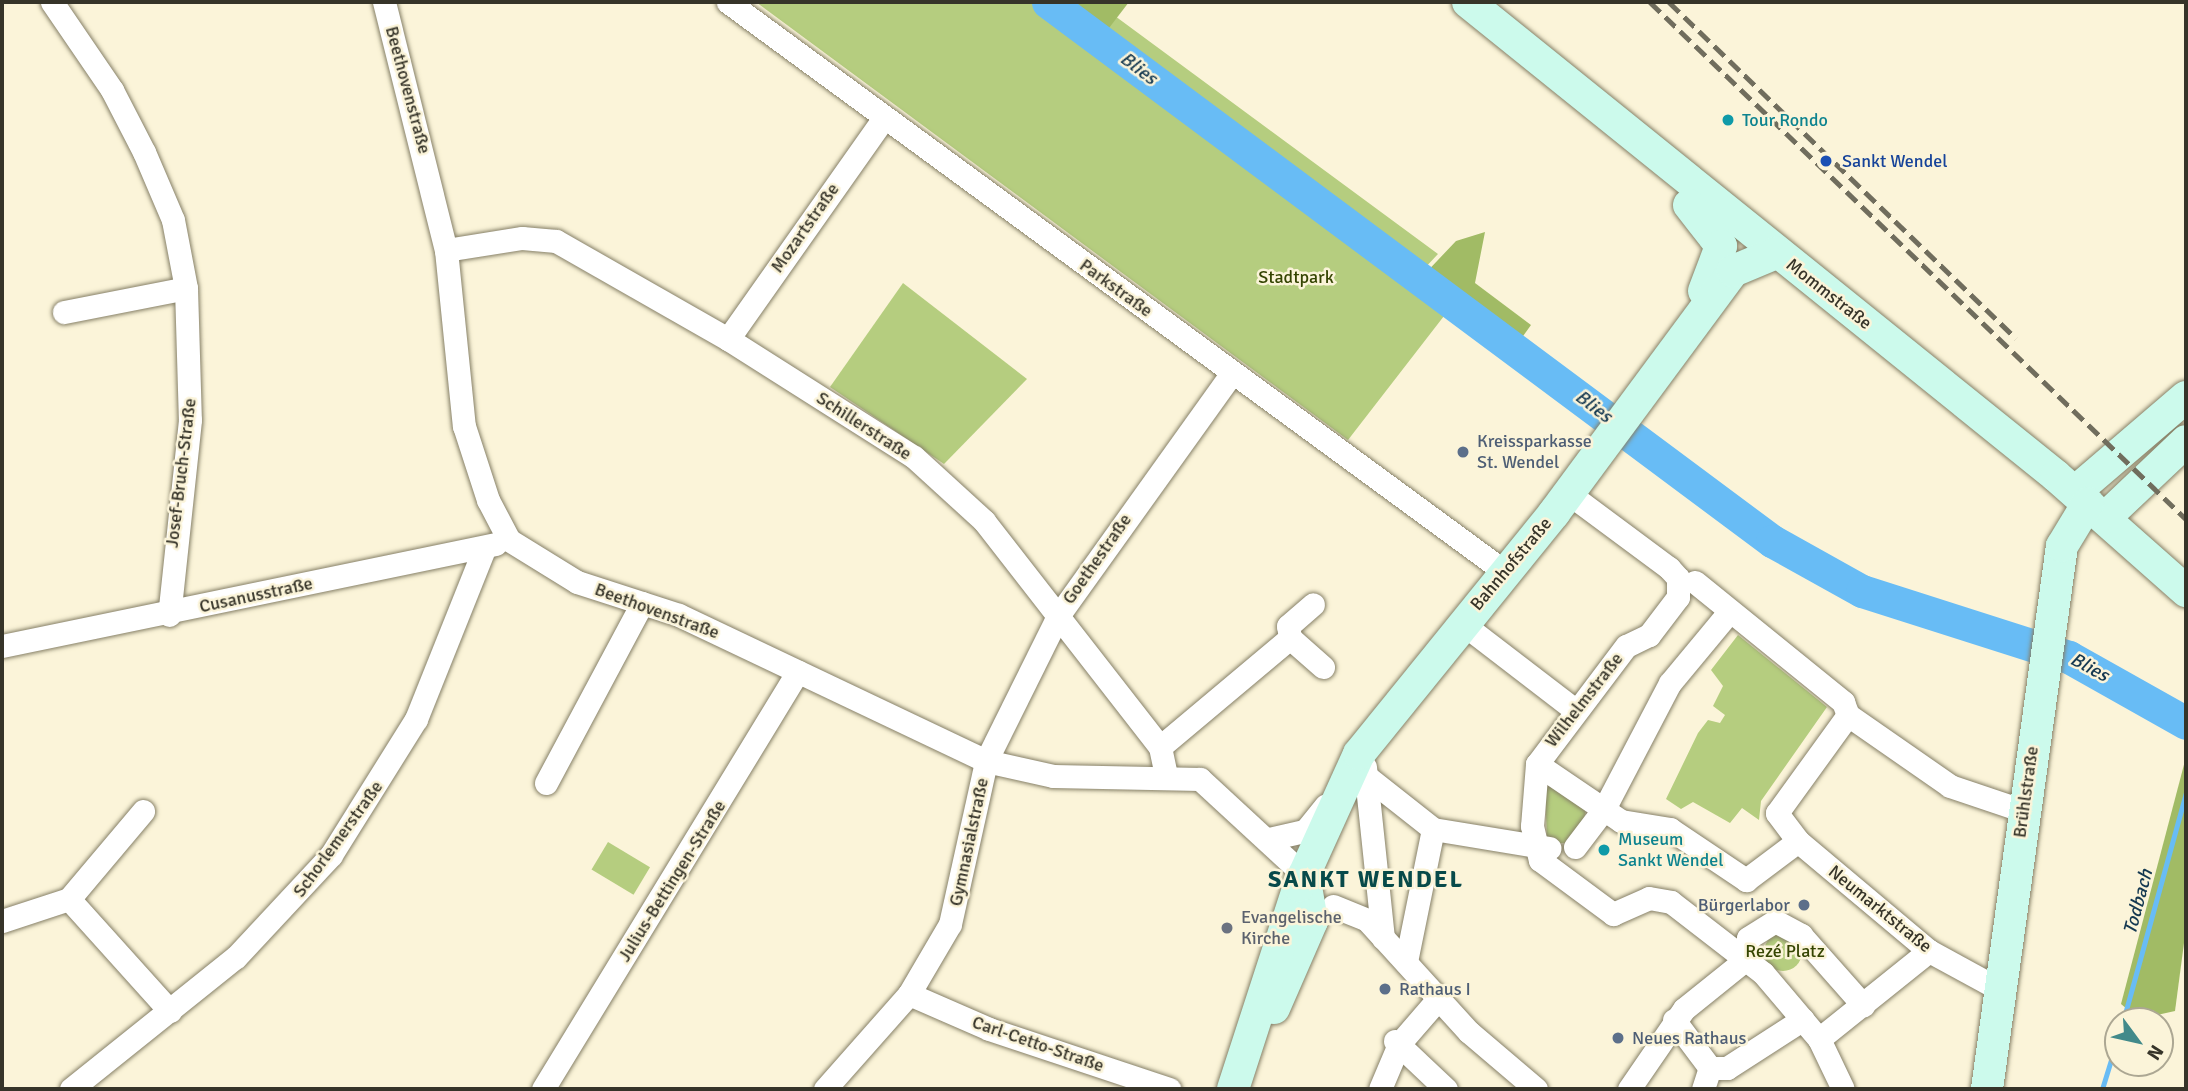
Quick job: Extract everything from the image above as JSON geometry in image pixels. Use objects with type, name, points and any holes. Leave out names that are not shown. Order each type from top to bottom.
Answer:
[{"type":"main road","name":"Mommstraße","points":[[1468,2],[2090,504],[2186,591]]},
{"type":"main road","name":"Bahnhofstraße","points":[[1592,103],[1642,163],[1704,217],[1721,246],[1715,271],[1668,361]]},
{"type":"main road","name":"Bahnhofstraße","points":[[1304,875],[1360,765],[1462,624],[1569,493],[1733,271],[1776,253]]},
{"type":"main road","points":[[2090,504],[2186,397]]},
{"type":"main road","points":[[2090,504],[2186,441]]},
{"type":"main road","name":"Brühlstraße","points":[[1987,1089],[1997,988],[2062,546],[2090,504]]},
{"type":"main road","points":[[1233,1089],[1249,1048],[1290,979],[1312,921],[1304,875]]},
{"type":"street","name":"Josef-Bruch-Straße","points":[[52,2],[112,90],[144,152],[173,220],[186,288],[190,420],[169,615]]},
{"type":"street","name":"Beethovenstraße","points":[[384,2],[446,250],[464,426],[488,500],[509,540],[577,582],[642,603],[798,672],[986,761],[1053,776],[1166,776],[1212,785],[1304,875]]},
{"type":"street","name":"Parkstraße","points":[[728,2],[883,119],[1505,572]]},
{"type":"street","name":"Mozartstraße","points":[[728,339],[883,119]]},
{"type":"street","name":"Schillerstraße","points":[[446,250],[522,238],[556,241],[728,339],[944,482],[984,521],[1160,747],[1166,776]]},
{"type":"street","points":[[64,312],[186,288]]},
{"type":"street","name":"Goethestraße","points":[[986,761],[1058,616],[1232,373]]},
{"type":"street","points":[[1569,493],[1669,568],[1687,589],[1729,612],[1843,702],[1848,715],[1950,786],[2024,811]]},
{"type":"street","name":"Cusanusstraße","points":[[2,646],[169,615],[445,551],[484,549],[509,540]]},
{"type":"street","name":"Schorlemerstraße","points":[[71,1089],[170,1011],[294,901],[331,855],[416,719],[484,549]]},
{"type":"street","name":"Wilhelmstraße","points":[[1543,849],[1531,793],[1537,764],[1575,710],[1626,646],[1649,635],[1687,589]]},
{"type":"street","points":[[546,783],[642,603]]},
{"type":"street","points":[[1313,604],[1288,626],[1290,638],[1323,667]]},
{"type":"street","points":[[1575,847],[1604,809],[1670,683],[1729,612]]},
{"type":"street","points":[[1462,624],[1575,710]]},
{"type":"street","points":[[1160,747],[1290,638]]},
{"type":"street","name":"Julius-Bettingen-Straße","points":[[543,1089],[798,672]]},
{"type":"street","name":"Neumarktstraße","points":[[1848,715],[1777,813],[1798,841],[1929,950],[1997,988]]},
{"type":"street","name":"Gymnasialstraße","points":[[825,1089],[909,994],[957,907],[986,761]]},
{"type":"street","points":[[1537,764],[1621,821],[1670,828],[1746,880],[1798,841]]},
{"type":"street","points":[[1360,765],[1433,829],[1543,849],[1546,869],[1613,914],[1659,897],[1745,960],[1803,1019],[1828,1032],[1843,1089]]},
{"type":"street","points":[[1360,765],[1383,938]]},
{"type":"street","name":"Bahnhofstraße","points":[[1269,839],[1305,831],[1360,765]]},
{"type":"street","points":[[2,921],[69,899],[143,811]]},
{"type":"street","points":[[1406,962],[1433,829]]},
{"type":"street","points":[[69,899],[170,1011]]},
{"type":"street","points":[[1333,906],[1367,920],[1438,999],[1531,1079]]},
{"type":"street","points":[[1629,1089],[1674,1020],[1745,960],[1748,938],[1760,926],[1786,922],[1863,1005]]},
{"type":"street","points":[[1828,1032],[1929,950]]},
{"type":"street","name":"Carl-Cetto-Straße","points":[[909,994],[989,1030],[1169,1089]]},
{"type":"street","points":[[1380,1089],[1397,1043],[1438,999]]},
{"type":"street","points":[[1674,1020],[1707,1079],[1803,1019]]},
{"type":"street","points":[[1397,1043],[1446,1089]]},
{"type":"green space","name":"Stadtpark","points":[[756,2],[1096,2],[1438,254],[1406,288],[1444,316],[1348,440]]},
{"type":"green space","points":[[1048,2],[1129,2],[1099,41]]},
{"type":"green space","points":[[1485,232],[1475,283],[1531,325],[1513,350],[1419,280],[1456,241]]},
{"type":"green space","points":[[903,283],[1027,379],[944,464],[830,387]]},
{"type":"green space","points":[[1738,635],[1827,707],[1761,801],[1759,820],[1742,808],[1730,823],[1693,802],[1681,809],[1666,799],[1698,733],[1708,720],[1720,723],[1725,715],[1713,706],[1723,686],[1711,670]]},
{"type":"green space","points":[[2186,757],[2186,928],[2175,1011],[2174,1007],[2125,1007],[2121,1004]]},
{"type":"green space","points":[[1545,782],[1586,801],[1584,825],[1570,843],[1547,843]]},
{"type":"green space","points":[[608,842],[650,867],[634,895],[592,869]]},
{"type":"green space","name":"Rezé Platz","points":[[1783,933],[1796,939],[1802,952],[1796,965],[1783,971],[1770,965],[1764,952],[1770,939]]},
{"type":"waterway","name":"Blies","points":[[1048,2],[1772,541],[1862,591],[2069,657],[2186,723]]},
{"type":"waterway","name":"Todbach","points":[[2127,1007],[2186,792]]},
{"type":"waterway","name":"Todbach","points":[[2102,1089],[2106,1077]]},
{"type":"railway","points":[[1650,2],[2186,519]]},
{"type":"railway","points":[[1669,2],[2016,338]]},
{"type":"place","name":"Tour Rondo","points":[[1728,120]]},
{"type":"place","name":"Sankt Wendel","points":[[1826,161]]},
{"type":"place","name":"Kreissparkasse St. Wendel","points":[[1463,452]]},
{"type":"place","name":"Museum Sankt Wendel","points":[[1604,850]]},
{"type":"place","name":"Bürgerlabor","points":[[1804,905]]},
{"type":"place","name":"Evangelische Kirche","points":[[1227,928]]},
{"type":"place","name":"Rathaus I","points":[[1385,989]]},
{"type":"place","name":"Neues Rathaus","points":[[1618,1038]]},
{"type":"district","name":"SANKT WENDEL","points":[[1366,880]]}]
